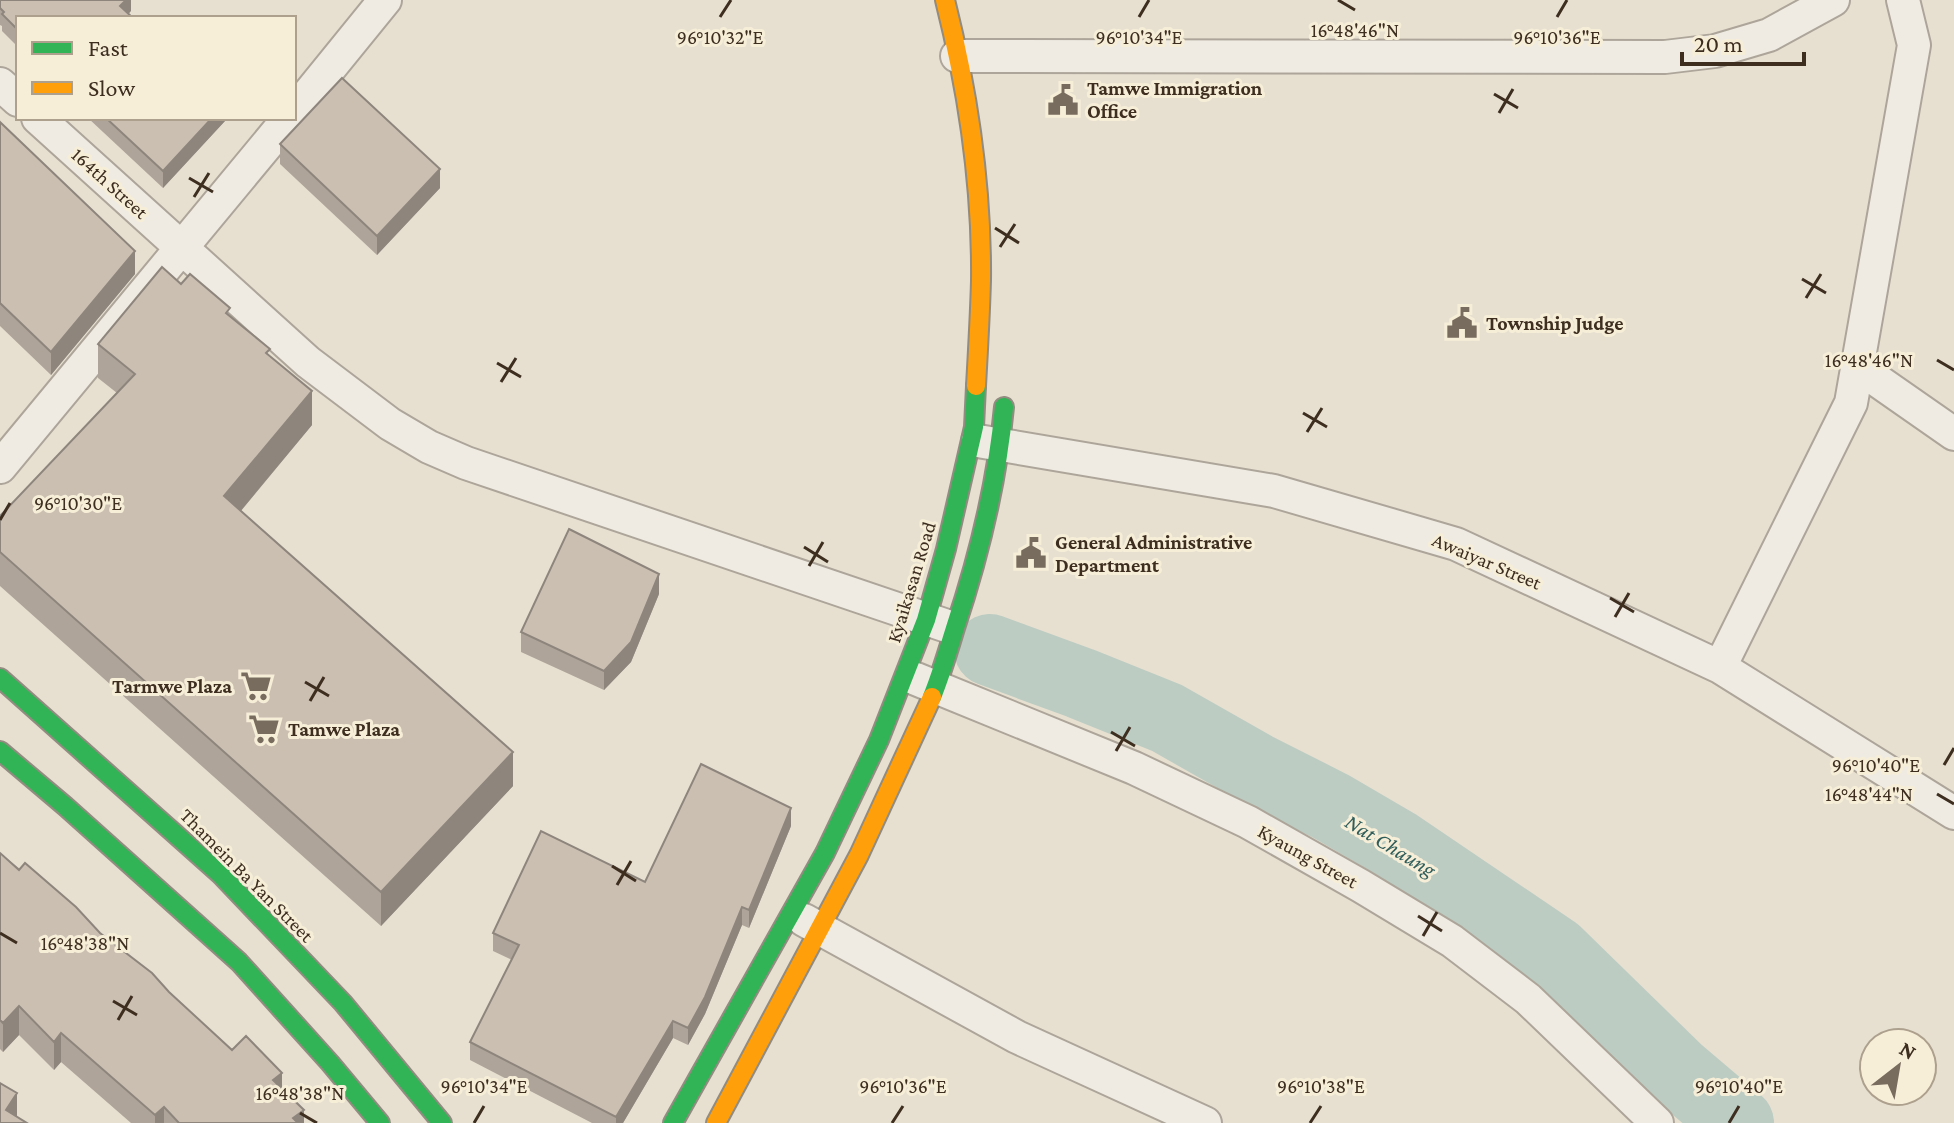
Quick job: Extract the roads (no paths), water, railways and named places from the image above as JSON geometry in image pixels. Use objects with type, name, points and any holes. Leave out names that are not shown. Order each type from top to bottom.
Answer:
[{"type":"main road","name":"Kyaikasan Road","points":[[673,1123],[825,853],[879,740],[905,675],[941,624],[977,562],[986,442],[974,427],[980,251],[972,140],[979,55],[952,28],[945,0]]},
{"type":"main road","name":"Kyaikasan Road","points":[[716,1123],[884,805],[936,687],[946,549],[1005,382]]},
{"type":"main road","name":"Thamein Ba Yan Street","points":[[0,678],[220,874],[343,1003],[442,1123]]},
{"type":"main road","points":[[0,751],[239,962],[380,1123]]},
{"type":"street","points":[[979,55],[1665,57],[1715,51],[1769,35],[1833,0]]},
{"type":"street","points":[[1720,667],[1851,403],[1914,45],[1903,0]]},
{"type":"street","points":[[296,109],[377,3]]},
{"type":"street","points":[[0,84],[16,98]]},
{"type":"street","name":"164th Street","points":[[40,120],[308,362],[390,424],[429,447],[466,463],[941,624]]},
{"type":"street","points":[[0,467],[287,120]]},
{"type":"street","points":[[1858,367],[1954,434]]},
{"type":"street","name":"Awaiyar Street","points":[[986,442],[1274,491],[1456,544],[1720,667],[1954,813]]},
{"type":"street","name":"Kyaung Street","points":[[905,675],[1134,768],[1248,822],[1361,886],[1452,941],[1528,999],[1657,1123]]},
{"type":"street","points":[[790,914],[1017,1037],[1205,1123]]},
{"type":"waterway","name":"Nat Chaung","points":[[990,650],[1167,718],[1397,845],[1555,952],[1678,1072],[1738,1123]]},
{"type":"place","name":"Tamwe Immigration Office","points":[[1063,100]]},
{"type":"place","name":"Township Judge","points":[[1462,323]]},
{"type":"place","name":"General Administrative Department","points":[[1031,553]]},
{"type":"place","name":"Tarmwe Plaza","points":[[256,686]]},
{"type":"place","name":"Tamwe Plaza","points":[[264,729]]}]
